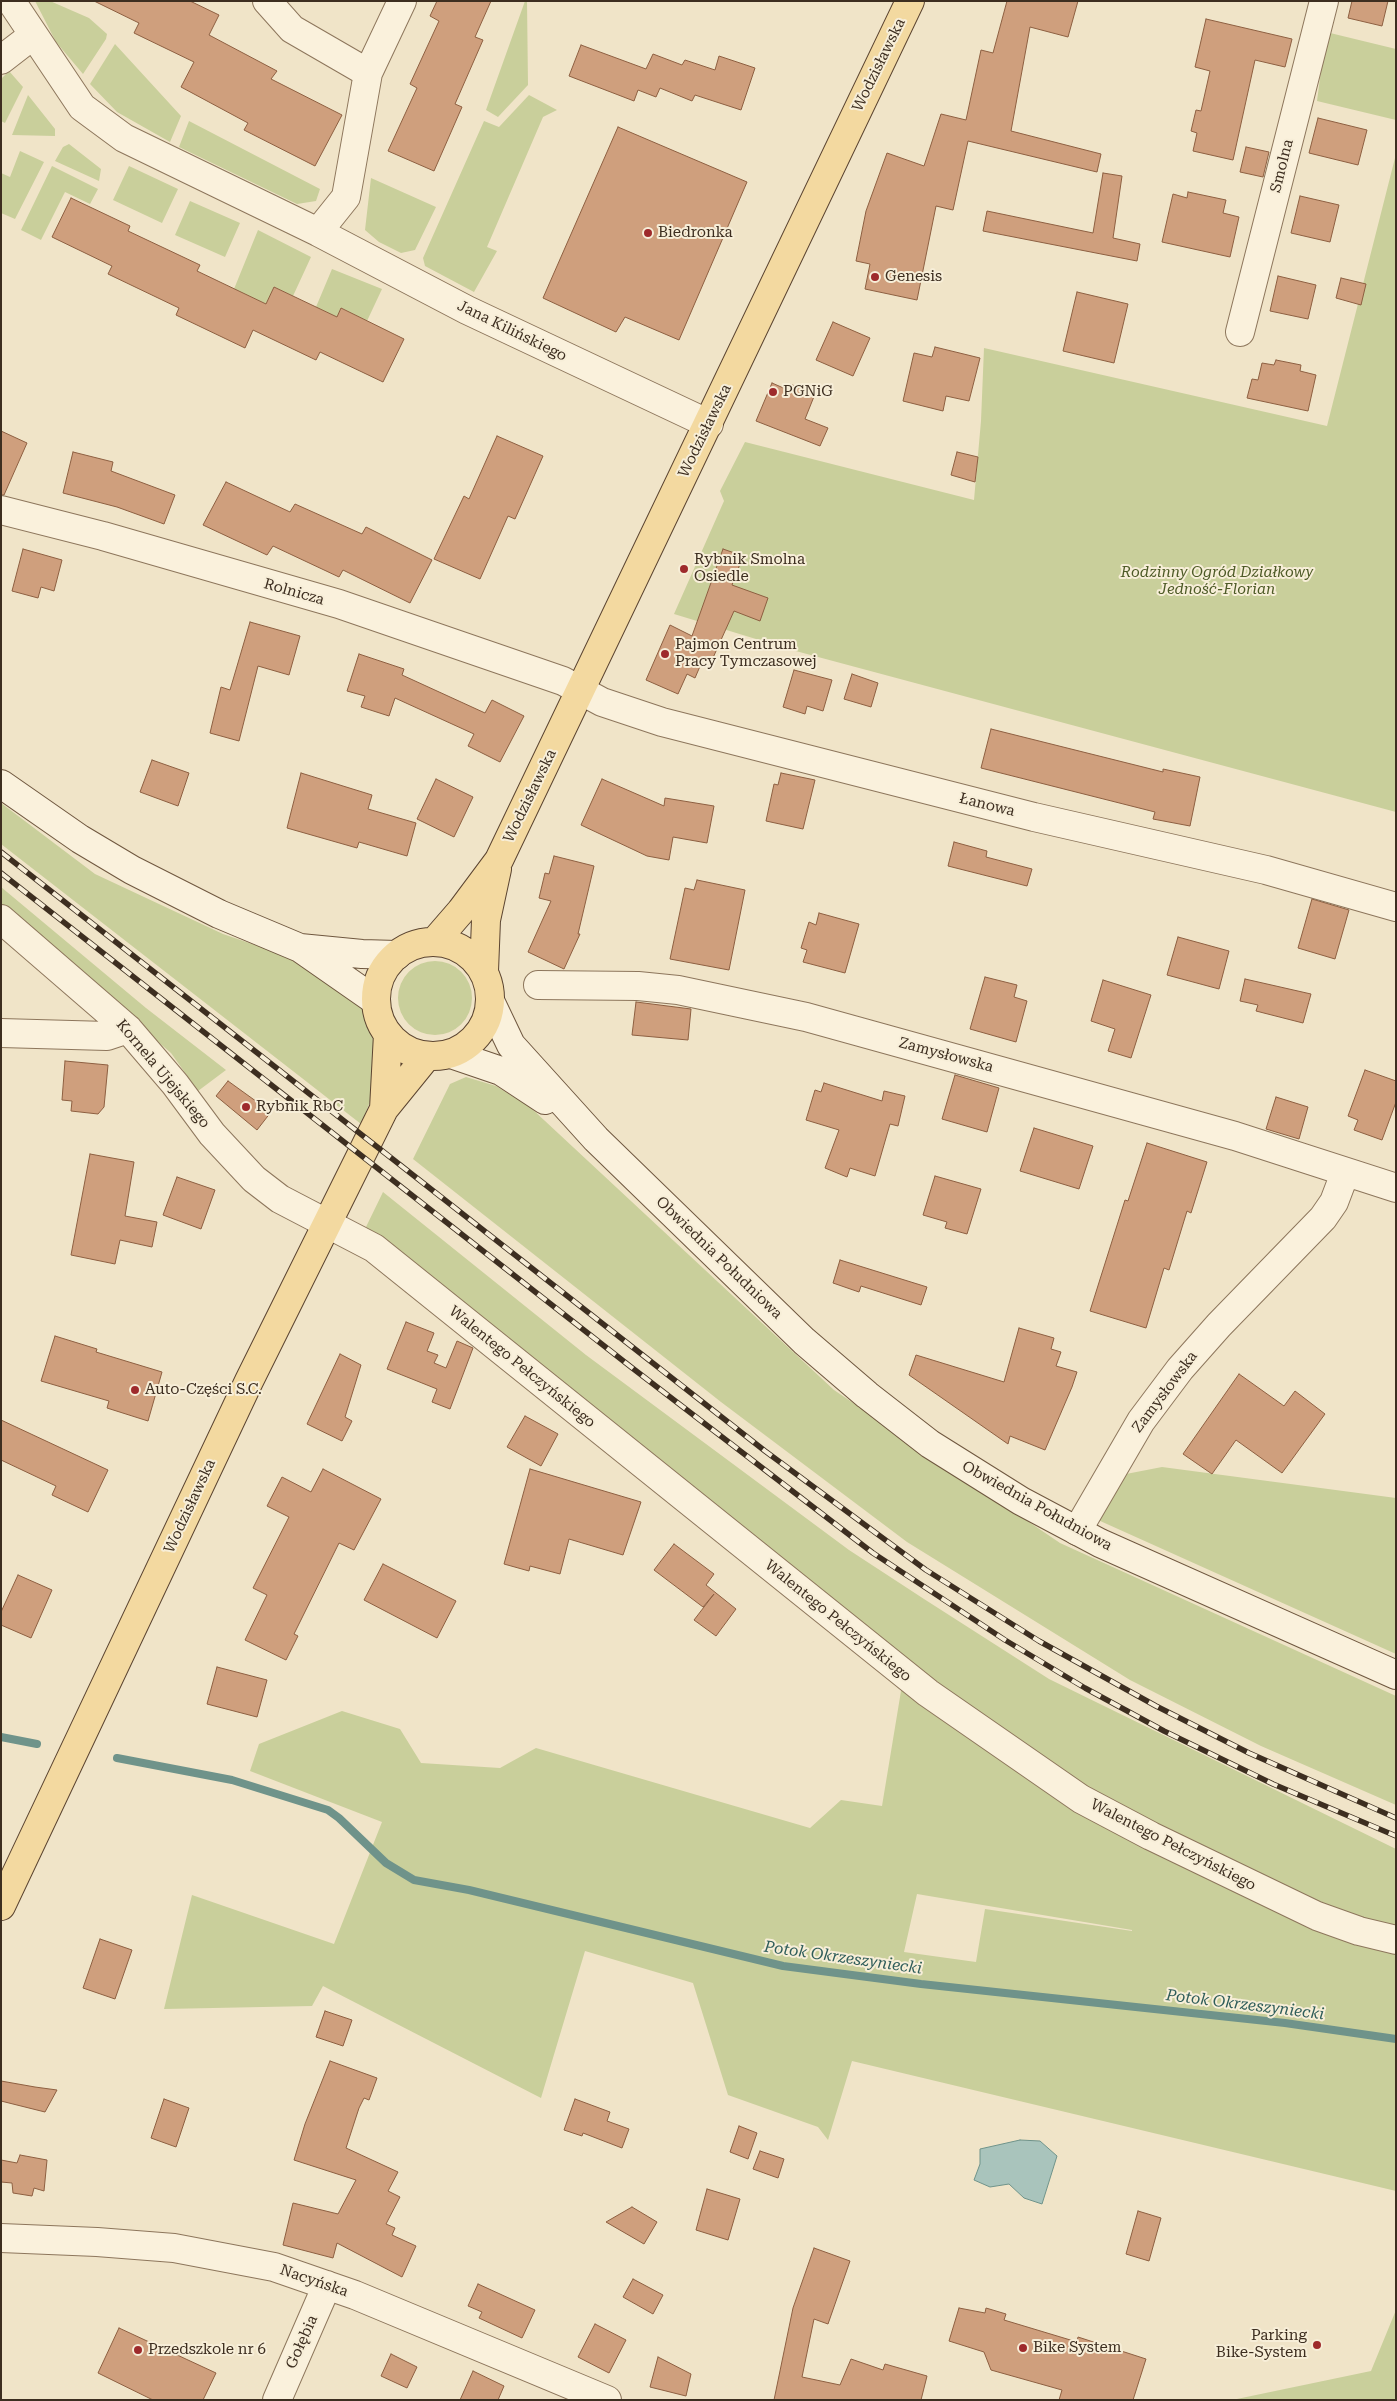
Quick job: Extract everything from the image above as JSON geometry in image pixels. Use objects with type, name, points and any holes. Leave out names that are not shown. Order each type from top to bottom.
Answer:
[{"type":"main road","name":"Wodzisławska","points":[[435,941],[461,911],[499,860],[910,1]]},
{"type":"main road","name":"Wodzisławska","points":[[484,971],[486,920],[499,860]]},
{"type":"main road","points":[[435,941],[465,951],[476,960],[484,971],[490,988],[491,1003],[486,1021],[477,1037],[462,1049],[439,1055],[405,1049],[388,1034],[379,1017],[376,1001],[382,974],[397,954],[416,945],[435,941]]},
{"type":"main road","name":"Wodzisławska","points":[[384,1109],[388,1034]]},
{"type":"main road","name":"Wodzisławska","points":[[1,1906],[241,1399],[384,1109],[439,1055]]},
{"type":"street","name":"Jana Kilińskiego","points":[[11,1],[32,36],[82,107],[124,138],[318,232],[466,310],[709,424]]},
{"type":"street","points":[[267,1],[292,29],[368,73]]},
{"type":"street","points":[[318,232],[346,197],[368,73],[402,1]]},
{"type":"street","name":"Smolna","points":[[1240,332],[1324,1]]},
{"type":"street","points":[[1,60],[32,36]]},
{"type":"street","name":"Rolnicza","points":[[1,510],[103,536],[338,604],[563,681],[581,691]]},
{"type":"street","name":"Łanowa","points":[[581,691],[602,702],[662,722],[1034,817],[1266,870],[1396,908]]},
{"type":"street","points":[[1,784],[73,835],[132,870],[219,914],[300,948],[376,1001]]},
{"type":"street","name":"Kornela Ujejskiego","points":[[1,919],[128,1029],[175,1084],[212,1134],[254,1178],[280,1200],[328,1223]]},
{"type":"street","points":[[300,948],[362,954],[397,954]]},
{"type":"street","name":"Zamysłowska","points":[[538,985],[638,986],[678,990],[806,1017],[1235,1136],[1396,1188]]},
{"type":"street","name":"Obwiednia Południowa","points":[[491,1003],[507,1038],[517,1052],[596,1139],[804,1341],[867,1395],[963,1466],[1077,1531],[1176,1578],[1396,1676]]},
{"type":"street","points":[[1,1033],[107,1036],[128,1029]]},
{"type":"street","name":"Obwiednia Południowa","points":[[439,1055],[487,1064],[513,1077],[596,1139]]},
{"type":"street","name":"Zamysłowska","points":[[1077,1531],[1140,1421],[1180,1369],[1219,1325],[1324,1218],[1334,1202],[1345,1173]]},
{"type":"street","name":"Walentego Pełczyńskiego","points":[[328,1223],[374,1248],[928,1693],[1081,1799],[1151,1836],[1317,1916],[1359,1931],[1396,1940]]},
{"type":"street","name":"Nacyńska","points":[[1,2238],[97,2242],[174,2248],[274,2267],[328,2285],[600,2398]]},
{"type":"street","name":"Gołębia","points":[[276,2400],[328,2285]]},
{"type":"green space","points":[[35,1],[50,1],[89,18],[107,34],[106,39],[83,74],[56,42]]},
{"type":"green space","points":[[525,1],[527,1],[528,85],[498,117],[486,110]]},
{"type":"green space","points":[[1326,32],[1396,49],[1396,120],[1317,101]]},
{"type":"green space","points":[[115,44],[181,116],[170,142],[117,112],[90,84]]},
{"type":"green space","points":[[9,71],[23,87],[5,123],[1,121],[1,79]]},
{"type":"green space","points":[[28,95],[55,129],[55,136],[12,135]]},
{"type":"green space","points":[[529,95],[557,110],[543,117],[487,247],[497,251],[474,292],[425,266],[423,258],[484,121],[499,127]]},
{"type":"green space","points":[[189,121],[320,189],[316,201],[297,204],[179,147]]},
{"type":"green space","points":[[69,144],[101,169],[99,181],[55,161],[63,147]]},
{"type":"green space","points":[[20,151],[44,162],[15,219],[1,213],[1,173],[10,177]]},
{"type":"green space","name":"Rodzinny Ogród Działkowy Jedność-Florian","points":[[1396,154],[1396,812],[792,650],[674,614],[724,501],[720,491],[745,442],[974,500],[981,421],[984,348],[1327,426]]},
{"type":"green space","points":[[52,166],[98,189],[90,204],[65,192],[41,240],[21,230]]},
{"type":"green space","points":[[129,166],[178,189],[162,223],[113,200]]},
{"type":"green space","points":[[371,178],[436,207],[415,250],[401,253],[379,242],[365,230]]},
{"type":"green space","points":[[190,201],[240,223],[225,257],[175,235]]},
{"type":"green space","points":[[258,230],[311,257],[293,296],[274,287],[266,304],[234,289]]},
{"type":"green space","points":[[332,269],[382,289],[367,321],[341,308],[337,317],[316,307]]},
{"type":"green space","points":[[1,803],[95,874],[223,934],[308,963],[362,1000],[380,1040],[376,1087],[361,1124],[1,844]]},
{"type":"green space","points":[[1,887],[146,1008],[226,1070],[198,1091],[171,1053],[1,906]]},
{"type":"green space","points":[[428,961],[442,961],[456,967],[466,977],[472,991],[470,1012],[456,1029],[442,1035],[428,1035],[414,1029],[404,1019],[398,1005],[398,991],[404,977],[414,967]]},
{"type":"green space","points":[[466,1077],[496,1086],[530,1107],[834,1390],[1060,1543],[1396,1696],[1396,1805],[1261,1746],[1130,1680],[907,1542],[721,1402],[413,1159],[450,1084]]},
{"type":"green space","points":[[383,1192],[586,1355],[849,1550],[924,1599],[1049,1679],[1396,1849],[1396,1927],[1357,1918],[1270,1882],[1057,1774],[815,1595],[366,1227]]},
{"type":"green space","points":[[1162,1467],[1396,1498],[1396,1654],[1098,1520],[1126,1474]]},
{"type":"green space","points":[[902,1685],[1017,1767],[1396,1950],[1396,2191],[852,2061],[828,2140],[818,2127],[728,2095],[693,1983],[585,1951],[541,2098],[323,1986],[312,2006],[164,2009],[192,1895],[334,1944],[382,1822],[250,1771],[259,1744],[342,1711],[400,1729],[421,1763],[500,1768],[536,1748],[810,1828],[841,1800],[882,1806]],"holes":[[[917,1894],[1132,1930],[985,1909],[976,1962],[904,1952]]]},
{"type":"green space","points":[[1396,2310],[1396,2400],[1232,2400],[1371,2371]]},
{"type":"water","points":[[1020,2140],[1040,2141],[1057,2156],[1042,2204],[1024,2198],[1009,2184],[990,2187],[974,2180],[980,2164],[980,2149]]},
{"type":"building","points":[[94,1],[190,1],[219,15],[209,35],[277,71],[271,79],[342,115],[315,166],[244,130],[248,123],[181,87],[194,62],[134,33],[139,23]]},
{"type":"building","points":[[437,1],[491,1],[475,37],[483,40],[455,104],[462,107],[434,171],[388,151],[417,88],[410,84],[439,21],[430,16]]},
{"type":"building","points":[[1007,1],[1078,1],[1068,37],[1030,27],[1011,131],[1101,154],[1097,172],[968,141],[953,210],[936,206],[917,300],[865,289],[870,264],[856,261],[866,211],[887,153],[924,166],[941,114],[966,120],[981,50],[993,53]]},
{"type":"building","points":[[1352,1],[1388,1],[1382,26],[1348,18]]},
{"type":"building","points":[[1206,19],[1292,39],[1285,67],[1255,60],[1233,160],[1193,151],[1197,133],[1191,131],[1196,110],[1201,111],[1210,71],[1195,67]]},
{"type":"building","points":[[581,45],[646,69],[653,54],[682,65],[685,60],[715,70],[719,56],[755,68],[741,110],[695,95],[692,101],[660,88],[656,97],[638,90],[634,101],[569,76]]},
{"type":"building","points":[[1318,118],[1367,130],[1358,165],[1309,153]]},
{"type":"building","name":"Biedronka","points":[[618,127],[747,182],[679,340],[625,317],[616,332],[543,298]]},
{"type":"building","points":[[1246,147],[1269,152],[1263,177],[1240,172]]},
{"type":"building","points":[[1103,173],[1122,176],[1113,238],[1140,244],[1137,261],[983,231],[987,211],[1093,233]]},
{"type":"building","points":[[1188,192],[1226,200],[1223,213],[1239,217],[1230,257],[1162,242],[1173,194],[1187,198]]},
{"type":"building","points":[[1300,196],[1339,205],[1330,242],[1291,233]]},
{"type":"building","points":[[71,198],[130,226],[128,231],[200,265],[197,271],[266,304],[274,287],[337,317],[341,308],[404,339],[383,382],[320,352],[316,360],[253,330],[245,348],[176,315],[179,308],[108,274],[112,266],[52,237]]},
{"type":"building","points":[[1278,276],[1316,285],[1308,319],[1270,311]]},
{"type":"building","points":[[1341,278],[1366,284],[1361,305],[1336,298]]},
{"type":"building","points":[[1077,292],[1128,304],[1114,363],[1063,351]]},
{"type":"building","points":[[833,322],[870,338],[853,376],[816,360]]},
{"type":"building","points":[[935,347],[980,358],[969,401],[946,396],[943,411],[903,401],[914,353],[932,357]]},
{"type":"building","points":[[1276,360],[1301,365],[1300,371],[1316,375],[1308,411],[1247,398],[1252,379],[1258,380],[1262,363],[1274,365]]},
{"type":"building","points":[[772,383],[788,390],[790,384],[815,394],[805,419],[828,428],[820,446],[756,421]]},
{"type":"building","points":[[1,431],[27,443],[4,495],[1,495]]},
{"type":"building","points":[[497,436],[543,456],[515,519],[508,516],[480,579],[434,559],[464,496],[469,499]]},
{"type":"building","points":[[73,452],[113,462],[111,471],[175,495],[164,524],[117,507],[63,493]]},
{"type":"building","points":[[957,452],[978,457],[975,482],[951,475]]},
{"type":"building","points":[[226,482],[290,512],[295,504],[362,534],[366,527],[432,560],[410,603],[343,570],[339,577],[273,546],[267,555],[203,525]]},
{"type":"building","points":[[23,549],[62,560],[54,591],[41,587],[38,598],[12,591]]},
{"type":"building","points":[[723,549],[743,556],[732,585],[768,598],[760,621],[734,611],[712,660],[704,657],[695,678],[687,674],[678,694],[646,680],[670,625],[692,636]]},
{"type":"building","points":[[250,622],[300,636],[289,675],[258,666],[239,741],[210,733],[221,687],[230,690]]},
{"type":"building","points":[[359,654],[404,669],[402,675],[485,713],[492,700],[524,716],[500,762],[468,746],[474,734],[395,698],[389,716],[361,707],[365,696],[347,691]]},
{"type":"building","points":[[794,670],[832,680],[823,711],[807,706],[805,714],[783,707]]},
{"type":"building","points":[[852,674],[878,683],[871,707],[844,699]]},
{"type":"building","points":[[991,729],[1163,772],[1163,769],[1200,777],[1190,826],[1153,819],[1155,812],[981,768]]},
{"type":"building","points":[[152,760],[189,773],[178,806],[140,792]]},
{"type":"building","points":[[301,773],[372,795],[368,809],[416,823],[407,856],[359,842],[357,848],[287,828]]},
{"type":"building","points":[[781,773],[815,780],[803,829],[766,821],[774,784],[778,785]]},
{"type":"building","points":[[436,779],[473,797],[454,837],[417,819]]},
{"type":"building","points":[[602,779],[664,806],[665,798],[714,806],[707,843],[673,837],[669,860],[647,856],[581,825]]},
{"type":"building","points":[[954,842],[987,851],[986,857],[1032,869],[1027,886],[948,866]]},
{"type":"building","points":[[554,856],[594,866],[578,934],[580,934],[564,969],[528,952],[551,901],[539,898],[545,873],[549,874]]},
{"type":"building","points":[[697,880],[745,890],[729,970],[670,959],[685,888],[694,890]]},
{"type":"building","points":[[1312,899],[1349,910],[1335,959],[1298,948]]},
{"type":"building","points":[[819,913],[859,924],[845,973],[803,962],[807,950],[801,948],[809,922],[816,925]]},
{"type":"building","points":[[1178,937],[1229,951],[1219,989],[1167,975]]},
{"type":"building","points":[[985,977],[1017,985],[1014,997],[1027,1001],[1016,1042],[970,1029]]},
{"type":"building","points":[[1245,979],[1311,994],[1303,1023],[1256,1011],[1258,1005],[1240,1001]]},
{"type":"building","points":[[1103,980],[1151,995],[1131,1058],[1108,1051],[1115,1029],[1091,1021]]},
{"type":"building","points":[[636,1002],[691,1009],[688,1040],[632,1035]]},
{"type":"building","points":[[65,1061],[108,1065],[104,1107],[98,1114],[71,1111],[72,1101],[62,1100]]},
{"type":"building","points":[[1365,1070],[1396,1081],[1396,1102],[1382,1140],[1354,1130],[1358,1120],[1348,1116]]},
{"type":"building","points":[[955,1075],[999,1088],[987,1132],[942,1119]]},
{"type":"building","name":"Rybnik RbC","points":[[228,1081],[271,1112],[257,1130],[216,1096]]},
{"type":"building","points":[[824,1083],[882,1101],[884,1091],[905,1096],[898,1126],[890,1124],[875,1176],[850,1168],[847,1177],[825,1168],[839,1130],[806,1120],[815,1090],[821,1092]]},
{"type":"building","points":[[1276,1097],[1308,1107],[1299,1139],[1266,1129]]},
{"type":"building","points":[[1034,1128],[1093,1146],[1079,1189],[1020,1171]]},
{"type":"building","points":[[1147,1143],[1207,1162],[1191,1213],[1187,1211],[1169,1270],[1164,1268],[1146,1328],[1090,1311],[1125,1200],[1128,1201]]},
{"type":"building","points":[[90,1154],[134,1162],[125,1216],[157,1222],[152,1247],[120,1240],[115,1264],[71,1255]]},
{"type":"building","points":[[935,1176],[981,1189],[967,1234],[945,1228],[947,1222],[923,1215]]},
{"type":"building","points":[[177,1177],[215,1190],[201,1229],[163,1215]]},
{"type":"building","points":[[840,1260],[927,1287],[921,1305],[861,1286],[859,1292],[833,1283]]},
{"type":"building","points":[[406,1322],[434,1333],[427,1351],[438,1355],[434,1363],[446,1368],[457,1341],[473,1348],[450,1409],[432,1402],[437,1389],[387,1369]]},
{"type":"building","points":[[1019,1328],[1054,1338],[1051,1349],[1061,1352],[1056,1366],[1077,1372],[1045,1450],[1010,1436],[1008,1444],[909,1375],[916,1355],[1004,1382]]},
{"type":"building","points":[[55,1336],[97,1349],[96,1352],[162,1372],[148,1421],[107,1408],[109,1401],[41,1381]]},
{"type":"building","points":[[340,1354],[361,1365],[345,1417],[352,1421],[342,1441],[307,1424]]},
{"type":"building","points":[[1239,1374],[1284,1406],[1295,1391],[1325,1414],[1282,1473],[1236,1440],[1212,1474],[1183,1454]]},
{"type":"building","points":[[525,1416],[558,1434],[541,1466],[507,1447]]},
{"type":"building","points":[[1,1420],[108,1470],[88,1512],[52,1495],[56,1486],[1,1460]]},
{"type":"building","points":[[323,1469],[381,1499],[354,1550],[339,1543],[294,1634],[298,1636],[286,1660],[245,1640],[267,1595],[253,1588],[289,1517],[267,1506],[282,1477],[311,1492]]},
{"type":"building","points":[[530,1469],[641,1502],[623,1555],[569,1539],[560,1574],[530,1566],[529,1571],[504,1564]]},
{"type":"building","points":[[674,1544],[714,1574],[706,1585],[736,1609],[716,1636],[694,1620],[714,1594],[703,1607],[654,1570]]},
{"type":"building","points":[[383,1564],[456,1601],[437,1638],[364,1600]]},
{"type":"building","points":[[18,1575],[52,1590],[31,1638],[1,1625],[1,1612]]},
{"type":"building","points":[[217,1667],[267,1680],[257,1717],[207,1704]]},
{"type":"building","points":[[100,1939],[132,1950],[115,1999],[83,1988]]},
{"type":"building","points":[[325,2011],[352,2020],[343,2046],[316,2037]]},
{"type":"building","points":[[330,2061],[377,2078],[369,2100],[364,2098],[359,2108],[346,2148],[398,2172],[388,2191],[400,2197],[386,2224],[395,2228],[392,2235],[416,2246],[402,2277],[337,2243],[333,2258],[283,2245],[293,2203],[338,2214],[356,2180],[294,2160],[305,2124]]},
{"type":"building","points":[[1,2081],[57,2090],[45,2112],[1,2101]]},
{"type":"building","points":[[164,2099],[189,2108],[176,2147],[151,2138]]},
{"type":"building","points":[[575,2099],[610,2112],[607,2121],[629,2129],[622,2148],[583,2133],[582,2136],[564,2130]]},
{"type":"building","points":[[739,2126],[757,2133],[748,2159],[730,2152]]},
{"type":"building","points":[[760,2151],[784,2159],[778,2178],[753,2169]]},
{"type":"building","points":[[20,2155],[47,2160],[44,2191],[34,2188],[32,2196],[13,2193],[12,2183],[1,2182],[1,2160],[17,2163]]},
{"type":"building","points":[[707,2189],[740,2199],[728,2240],[696,2230]]},
{"type":"building","points":[[632,2207],[657,2222],[644,2244],[606,2222]]},
{"type":"building","points":[[1138,2211],[1161,2218],[1149,2261],[1126,2254]]},
{"type":"building","points":[[814,2248],[850,2261],[828,2324],[814,2319],[802,2377],[840,2385],[851,2359],[883,2370],[885,2364],[927,2376],[921,2400],[774,2400],[793,2308]]},
{"type":"building","points":[[633,2279],[663,2295],[653,2314],[623,2297]]},
{"type":"building","points":[[478,2284],[535,2310],[522,2338],[479,2318],[482,2312],[468,2306]]},
{"type":"building","points":[[959,2308],[985,2313],[986,2308],[1006,2314],[1004,2320],[1077,2342],[1078,2337],[1146,2359],[1133,2400],[1059,2400],[1062,2390],[991,2370],[984,2352],[949,2341]]},
{"type":"building","points":[[595,2324],[626,2340],[609,2373],[578,2357]]},
{"type":"building","name":"Przedszkole nr 6","points":[[119,2328],[216,2373],[203,2400],[153,2400],[98,2373]]},
{"type":"building","points":[[391,2354],[417,2367],[407,2388],[381,2376]]},
{"type":"building","points":[[658,2357],[691,2374],[686,2396],[650,2387]]},
{"type":"building","points":[[473,2371],[504,2386],[498,2400],[460,2400]]},
{"type":"waterway","points":[[1,1737],[37,1744]]},
{"type":"waterway","name":"Potok Okrzeszyniecki","points":[[117,1758],[232,1780],[328,1810],[339,1818],[386,1863],[414,1880],[469,1890],[783,1966],[921,1984],[1285,2023],[1396,2039]]},
{"type":"railway","points":[[1,852],[765,1451],[926,1570],[1039,1641],[1156,1706],[1249,1753],[1396,1818]]},
{"type":"railway","points":[[1,873],[631,1367],[873,1553],[1005,1640],[1085,1688],[1164,1731],[1273,1784],[1396,1836]]},
{"type":"place","name":"Biedronka","points":[[648,233]]},
{"type":"place","name":"Genesis","points":[[875,277]]},
{"type":"place","name":"PGNiG","points":[[773,392]]},
{"type":"place","name":"Rybnik Smolna Osiedle","points":[[684,569]]},
{"type":"place","name":"Pajmon Centrum Pracy Tymczasowej","points":[[665,654]]},
{"type":"place","name":"Rybnik RbC","points":[[246,1107]]},
{"type":"place","name":"Auto-Części S.C.","points":[[135,1390]]},
{"type":"place","name":"Parking Bike-System","points":[[1317,2345]]},
{"type":"place","name":"Bike System","points":[[1023,2348]]},
{"type":"place","name":"Przedszkole nr 6","points":[[138,2350]]}]
